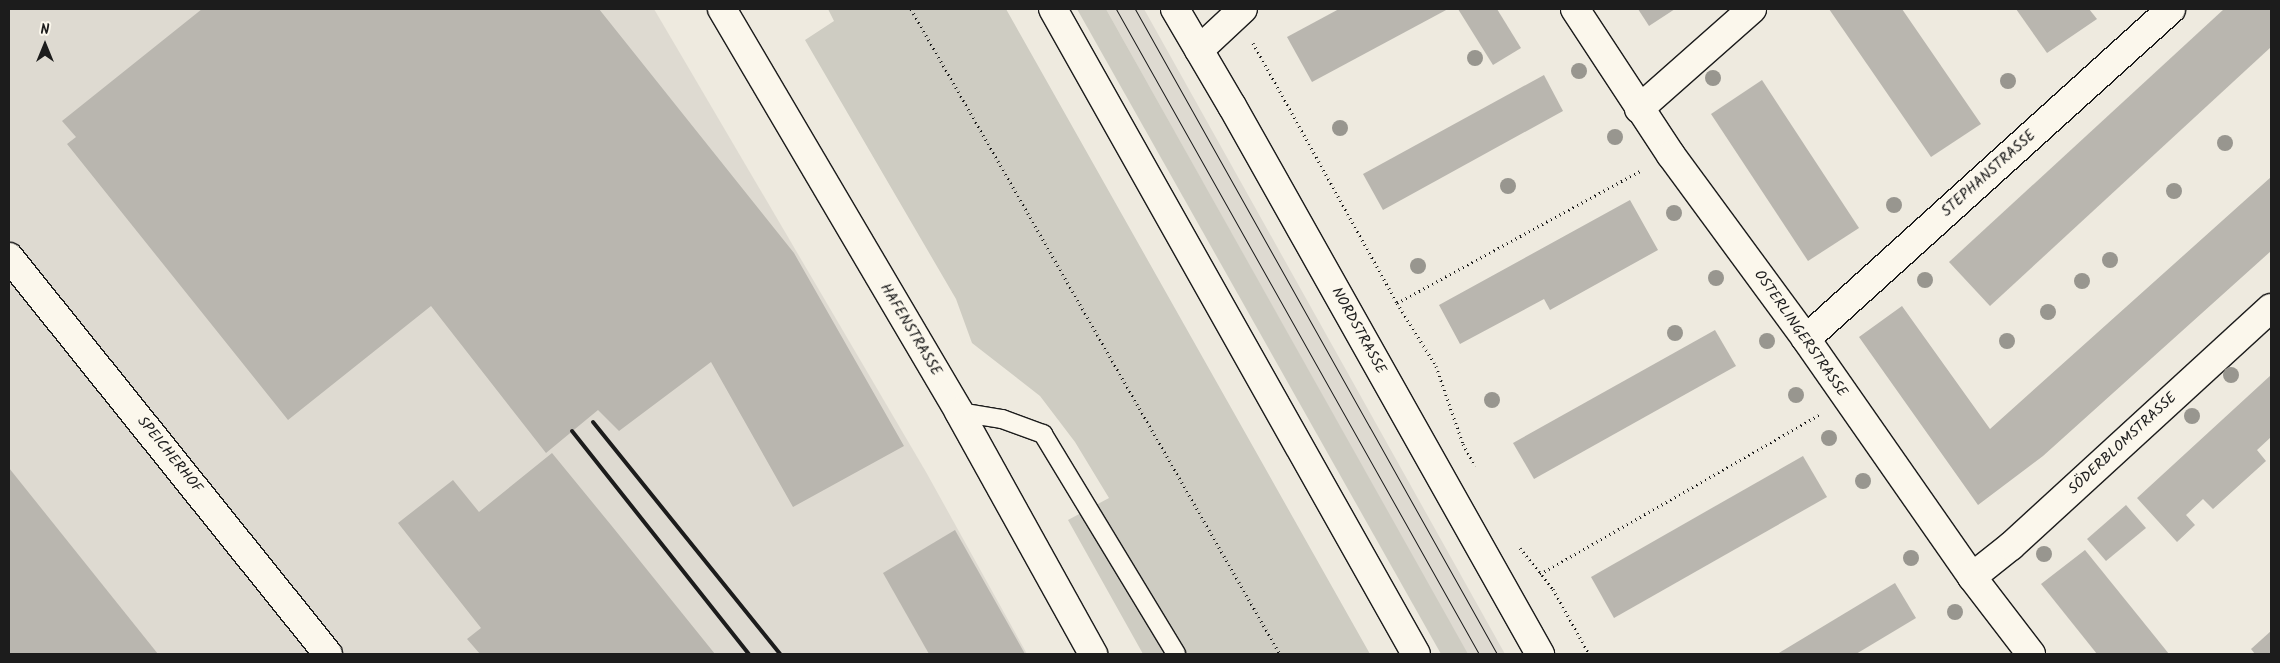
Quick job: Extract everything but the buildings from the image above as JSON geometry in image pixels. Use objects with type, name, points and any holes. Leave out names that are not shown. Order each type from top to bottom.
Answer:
[{"type":"street","name":"HAFENSTRASSE","points":[[722,9],[958,412],[1093,654]]},
{"type":"street","points":[[1053,9],[1416,654]]},
{"type":"street","name":"NORDSTRASSE","points":[[1175,9],[1540,654]]},
{"type":"street","name":"OSTERLINGERSTRASSE","points":[[1575,9],[1639,109],[1806,339],[1846,399],[1972,577],[2031,654]]},
{"type":"street","points":[[1639,109],[1752,9]]},
{"type":"street","name":"STEPHANSTRASSE","points":[[1806,339],[2172,9]]},
{"type":"street","points":[[1199,50],[1240,12]]},
{"type":"street","name":"SPEICHERHOF","points":[[9,257],[328,654]]},
{"type":"street","name":"SÖDERBLOMSTRASSE","points":[[1972,577],[2011,546],[2271,308]]},
{"type":"lane","points":[[958,412],[1002,420],[1043,434],[1176,654]]},
{"type":"path","points":[[911,9],[1280,654]]},
{"type":"path","points":[[1240,12],[1397,303],[1436,366],[1463,444],[1477,470]]},
{"type":"path","points":[[1397,303],[1671,154]]},
{"type":"path","points":[[1540,574],[1846,399]]},
{"type":"path","points":[[1518,546],[1552,589],[1590,654]]},
{"type":"shaded area","points":[[9,9],[654,9],[926,472],[1027,654],[9,654]]},
{"type":"shaded area","points":[[828,9],[1006,9],[1370,654],[1143,654],[1068,520],[1109,498],[1075,442],[1040,396],[972,343],[956,299],[805,40],[834,21]]},
{"type":"shaded area","points":[[1077,9],[1106,9],[1468,654],[1441,654]]},
{"type":"shaded area","points":[[1106,9],[1144,9],[1505,654],[1467,654]]},
{"type":"tram line","points":[[1116,9],[1479,654]]},
{"type":"tram line","points":[[1135,9],[1497,654]]},
{"type":"railway","points":[[593,422],[780,654]]},
{"type":"railway","points":[[572,431],[749,654]]}]
